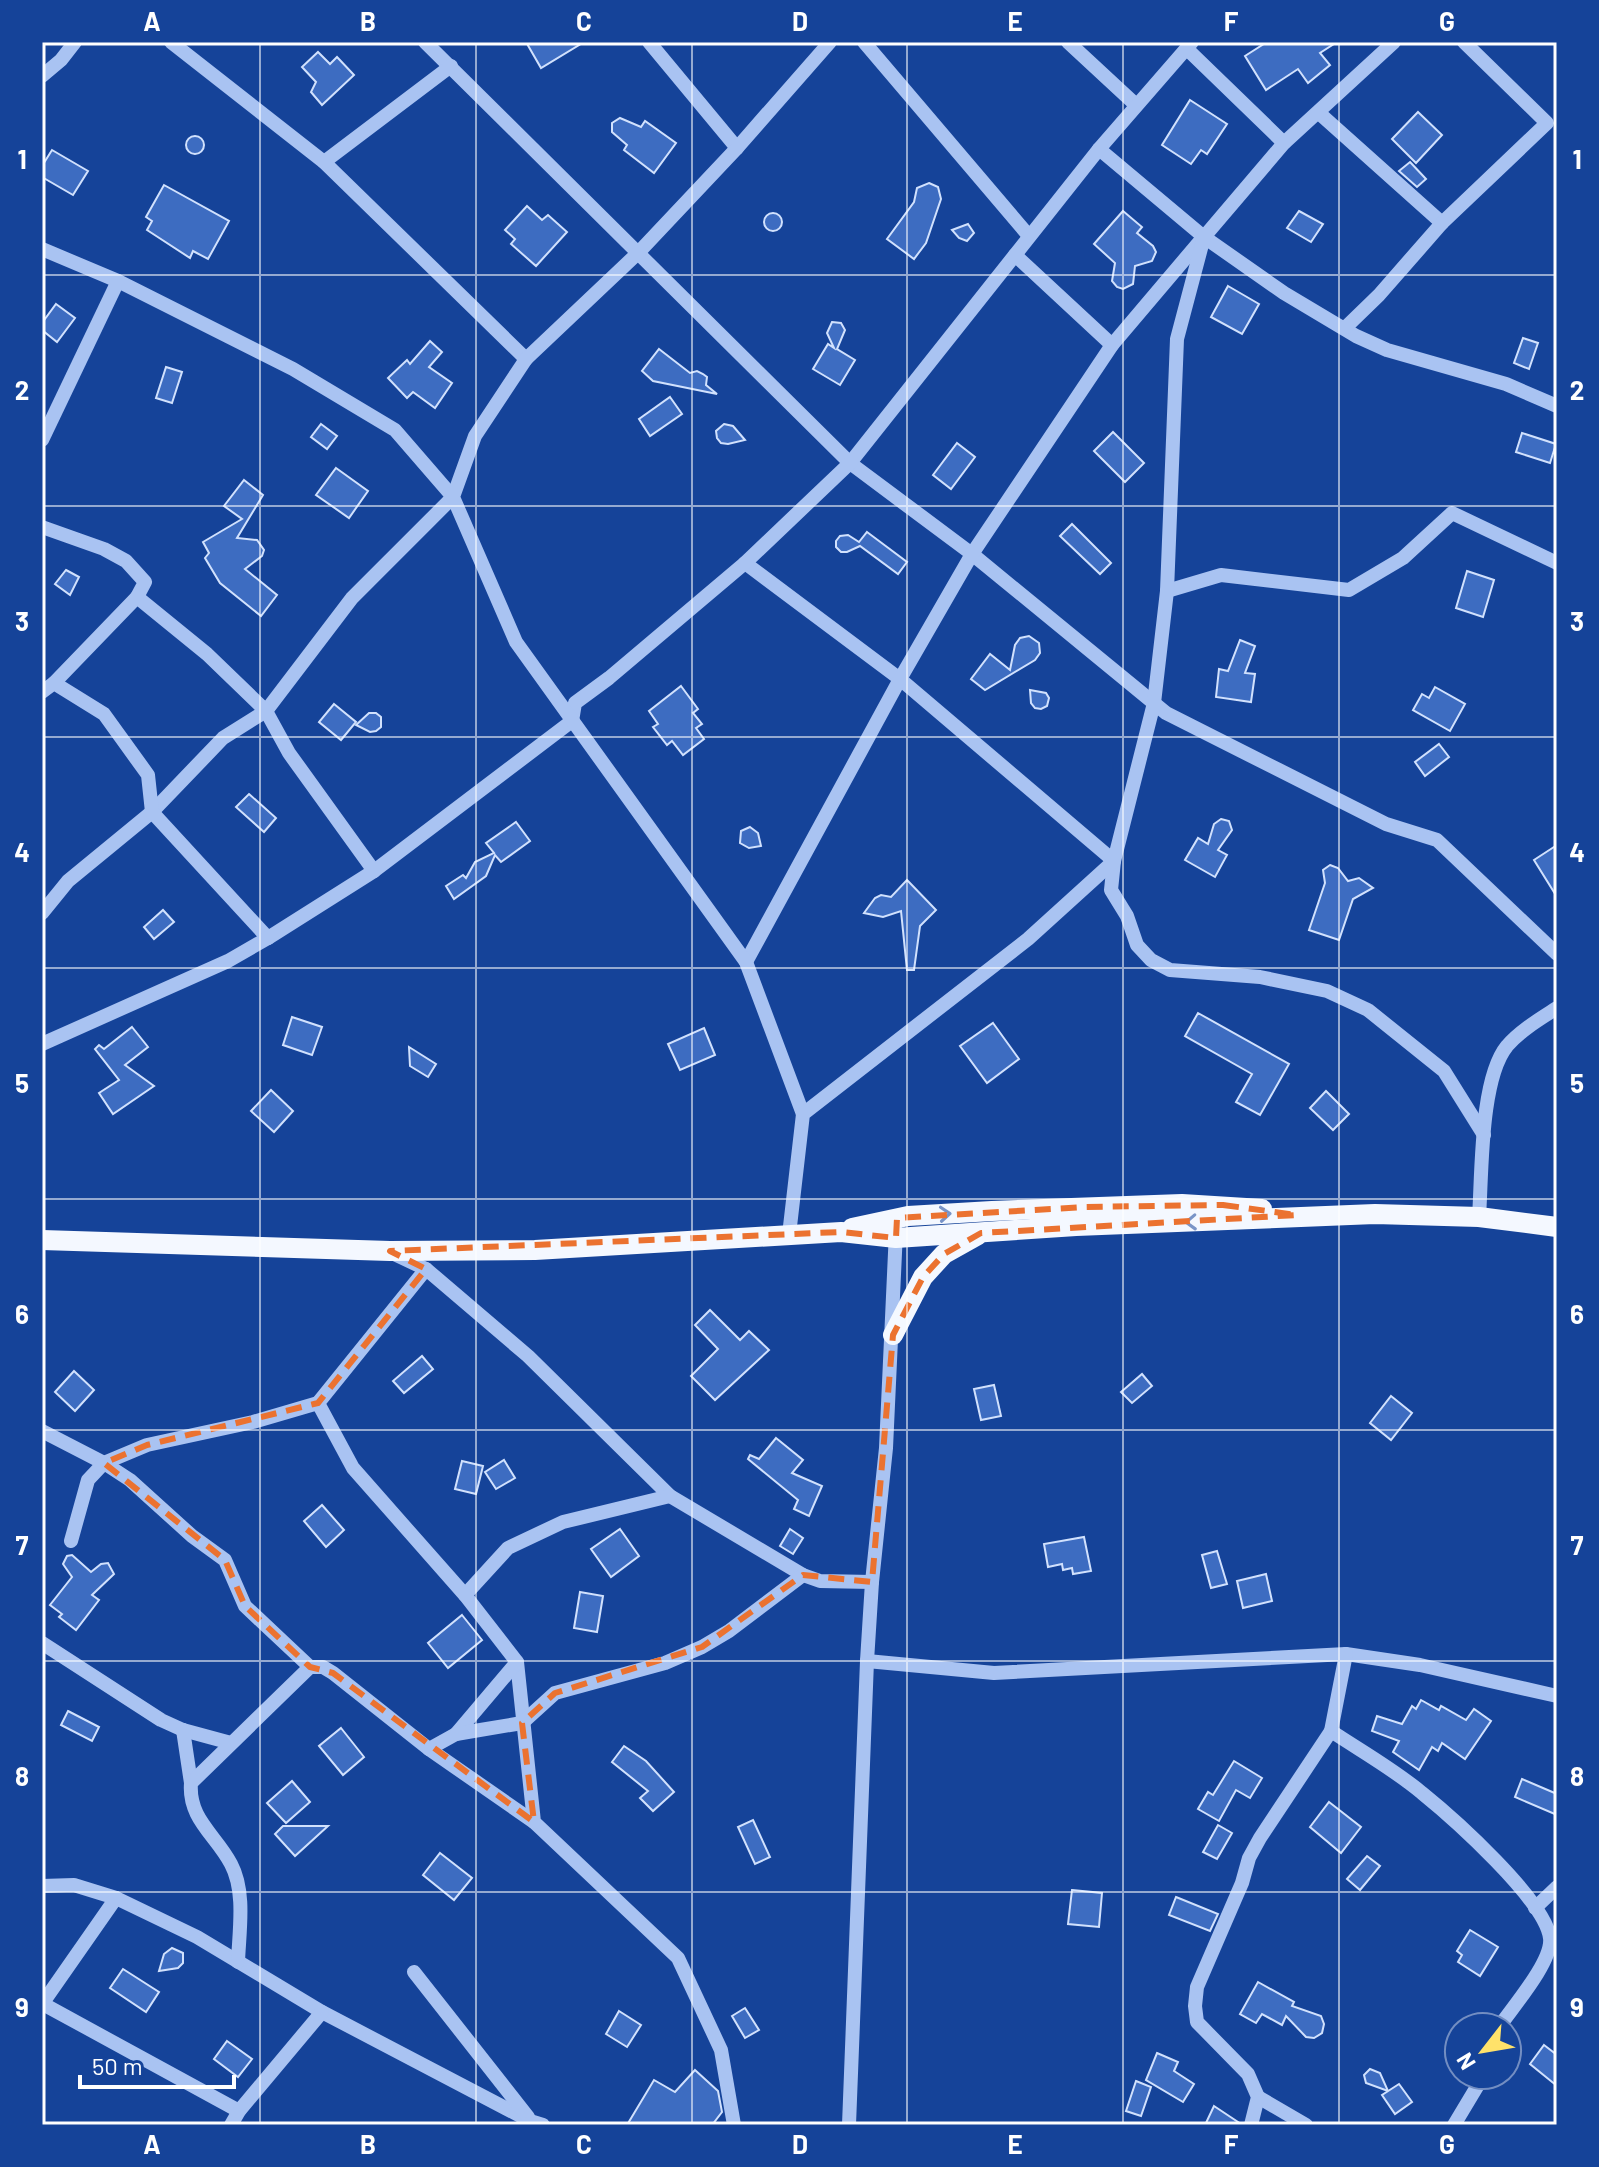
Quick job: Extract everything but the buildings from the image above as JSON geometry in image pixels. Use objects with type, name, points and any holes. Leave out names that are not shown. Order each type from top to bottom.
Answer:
[{"type":"main road","points":[[897,1228],[992,1211],[1182,1204],[1254,1207],[1297,1215]]},
{"type":"main road","points":[[42,1240],[390,1251],[535,1250],[841,1232],[865,1224],[981,1233],[1297,1215],[1375,1214],[1479,1217],[1557,1227]]},
{"type":"main road","points":[[893,1335],[923,1277],[944,1254],[981,1233]]},
{"type":"street","points":[[42,76],[61,60],[75,42]]},
{"type":"street","points":[[171,42],[324,162],[526,359]]},
{"type":"street","points":[[425,42],[850,463],[972,554],[1166,713],[1386,824],[1437,840],[1557,954]]},
{"type":"street","points":[[649,42],[737,148]]},
{"type":"street","points":[[42,913],[68,881],[152,812],[223,738],[266,711],[352,598],[453,497],[475,436],[526,359],[638,253],[737,148],[830,42]]},
{"type":"street","points":[[864,42],[1029,236]]},
{"type":"street","points":[[1068,42],[1136,105]]},
{"type":"street","points":[[1345,328],[1379,295],[1442,223],[1552,118],[1464,42]]},
{"type":"street","points":[[746,962],[900,679],[972,554],[1112,345],[1284,143],[1319,113],[1387,44]]},
{"type":"street","points":[[42,1044],[228,961],[268,938],[374,871],[572,721],[575,703],[745,563],[850,463],[1099,149],[1190,45],[1284,143]]},
{"type":"street","points":[[324,162],[451,66]]},
{"type":"street","points":[[1319,113],[1442,223]]},
{"type":"street","points":[[1099,149],[1204,237],[1284,293],[1356,336],[1387,350],[1506,384],[1557,406]]},
{"type":"street","points":[[1204,237],[1177,339],[1167,591],[1154,703],[1114,861],[1111,890],[1127,916],[1137,945],[1151,960],[1170,970],[1260,977],[1327,991],[1368,1010],[1444,1071],[1484,1135]]},
{"type":"street","points":[[42,249],[118,281],[293,369],[395,430],[453,497],[516,642],[746,962],[803,1114],[789,1235]]},
{"type":"street","points":[[1015,255],[1112,345]]},
{"type":"street","points":[[42,440],[118,281]]},
{"type":"street","points":[[1167,591],[1221,575],[1349,590],[1403,558],[1452,513],[1557,563]]},
{"type":"street","points":[[42,527],[104,549],[126,561],[145,582],[137,597],[48,688],[104,714],[148,775],[152,812],[268,938]]},
{"type":"street","points":[[745,563],[900,679],[1114,861]]},
{"type":"street","points":[[137,597],[207,654],[266,711],[289,753],[374,871]]},
{"type":"street","points":[[803,1114],[1028,939],[1114,861]]},
{"type":"street","points":[[1479,1217],[1484,1135],[1493,1075],[1506,1048],[1557,1008]]},
{"type":"street","points":[[849,2125],[867,1661],[886,1448],[897,1228]]},
{"type":"street","points":[[390,1251],[426,1269],[528,1356],[670,1496],[803,1575],[820,1581],[872,1582]]},
{"type":"street","points":[[71,1541],[88,1480],[104,1463],[147,1445],[253,1422],[318,1403],[426,1269]]},
{"type":"street","points":[[318,1403],[353,1468],[465,1595],[517,1662],[534,1822]]},
{"type":"street","points":[[42,1431],[130,1480],[192,1536],[225,1560],[245,1606],[310,1667],[323,1667],[333,1673],[429,1749],[534,1822],[678,1958],[721,2050],[734,2125]]},
{"type":"street","points":[[465,1595],[508,1548],[563,1522],[670,1496]]},
{"type":"street","points":[[429,1749],[456,1734],[522,1723],[555,1693],[665,1663],[702,1647],[729,1631],[803,1575]]},
{"type":"street","points":[[42,1643],[161,1720],[183,1730],[231,1743]]},
{"type":"street","points":[[867,1661],[994,1673],[1346,1654],[1420,1665],[1557,1696]]},
{"type":"street","points":[[1306,2125],[1258,2097],[1248,2074],[1197,2022],[1195,2006],[1197,1987],[1242,1883],[1249,1858],[1331,1731],[1346,1654]]},
{"type":"street","points":[[456,1734],[517,1662]]},
{"type":"street","points":[[191,1783],[310,1667]]},
{"type":"street","points":[[183,1730],[190,1794],[203,1827],[232,1864],[239,1896],[238,1962]]},
{"type":"street","points":[[1331,1731],[1422,1792],[1492,1858],[1535,1908],[1550,1939],[1548,1953],[1510,2011]]},
{"type":"street","points":[[42,1886],[74,1885],[116,1898],[197,1937],[322,2012],[537,2123]]},
{"type":"street","points":[[1535,1908],[1557,1887]]},
{"type":"street","points":[[116,1898],[42,2004],[239,2111]]},
{"type":"street","points":[[414,1972],[537,2123]]},
{"type":"street","points":[[231,2125],[239,2111],[322,2012]]},
{"type":"street","points":[[1454,2125],[1474,2091]]},
{"type":"street","points":[[1251,2125],[1258,2097]]},
{"type":"highlighted area","points":[[1223,1205],[1297,1215],[981,1233],[944,1254],[923,1277],[893,1335],[872,1582],[803,1575],[702,1647],[555,1693],[522,1723],[534,1822],[333,1673],[310,1667],[245,1606],[225,1560],[104,1463],[147,1445],[318,1403],[426,1269],[390,1251],[841,1232],[896,1238],[897,1218],[1085,1207]]}]
